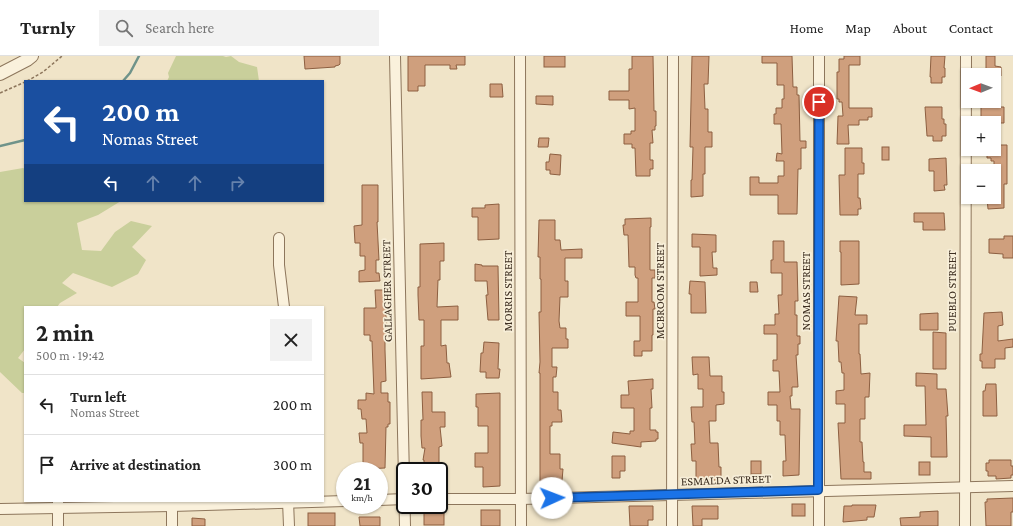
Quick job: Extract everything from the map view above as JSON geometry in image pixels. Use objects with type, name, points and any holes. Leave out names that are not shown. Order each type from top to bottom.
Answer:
[{"type":"street","points":[[0,74],[32,56]]},
{"type":"street","name":"GALLAGHER STREET","points":[[395,56],[404,462]]},
{"type":"street","name":"MORRIS STREET","points":[[520,56],[522,526]]},
{"type":"street","name":"MCBROOM STREET","points":[[672,526],[674,56]]},
{"type":"street","name":"NOMAS STREET","points":[[819,56],[819,526]]},
{"type":"street","name":"PUEBLO STREET","points":[[965,526],[964,313],[966,56]]},
{"type":"street","points":[[279,238],[284,306]]},
{"type":"street","name":"ESMALDA STREET","points":[[448,499],[521,499],[1013,486]]},
{"type":"street","points":[[324,501],[336,501]]},
{"type":"street","points":[[0,509],[58,504],[288,502],[289,526]]},
{"type":"street","points":[[58,504],[58,526]]},
{"type":"street","points":[[172,504],[172,526]]},
{"type":"street","name":"GALLAGHER STREET","points":[[405,514],[405,526]]},
{"type":"path","points":[[29,80],[43,72],[62,56]]},
{"type":"path","points":[[0,93],[24,83]]},
{"type":"green space","points":[[176,56],[231,56],[239,62],[257,67],[259,80],[168,80],[169,77],[168,73]]},
{"type":"green space","points":[[24,168],[24,202],[119,202],[98,215],[77,223],[82,250],[101,251],[115,232],[131,221],[152,226],[132,247],[146,260],[138,274],[112,287],[73,273],[62,283],[77,293],[60,303],[58,306],[24,306],[24,350],[18,358],[24,362],[24,393],[22,393],[0,372],[0,172]]},
{"type":"building","points":[[304,56],[340,56],[340,64],[335,67],[305,69]]},
{"type":"building","points":[[408,56],[465,56],[465,65],[456,65],[457,69],[450,69],[450,65],[425,65],[425,86],[418,86],[418,91],[408,91]]},
{"type":"building","points":[[544,56],[565,56],[565,67],[544,67]]},
{"type":"building","points":[[632,56],[653,56],[654,111],[656,111],[656,126],[655,130],[652,130],[653,143],[650,143],[650,160],[653,160],[653,169],[650,169],[650,176],[636,176],[635,148],[632,148],[632,144],[624,144],[624,134],[631,134],[631,131],[635,131],[635,108],[629,109],[629,100],[609,100],[609,91],[629,91],[629,69],[632,69]]},
{"type":"building","points":[[692,56],[709,56],[708,84],[704,84],[705,109],[708,109],[708,132],[712,132],[712,147],[705,147],[703,196],[691,197],[693,147],[690,147]]},
{"type":"building","points":[[762,56],[792,56],[793,87],[797,87],[797,95],[799,95],[800,141],[806,141],[806,148],[801,148],[801,169],[798,169],[797,214],[778,214],[778,195],[750,195],[750,177],[759,177],[759,183],[778,183],[778,176],[784,176],[784,161],[776,161],[777,153],[782,154],[781,124],[774,124],[774,114],[776,114],[776,108],[782,108],[782,99],[784,99],[784,85],[777,85],[777,63],[762,63]]},
{"type":"building","points":[[844,56],[860,56],[860,65],[849,65],[849,108],[872,108],[872,117],[868,117],[868,120],[859,120],[859,125],[848,125],[849,144],[837,144],[838,116],[843,116],[842,102],[839,102],[839,99],[837,99],[837,72],[839,72],[839,59],[844,59]]},
{"type":"building","points":[[931,56],[945,56],[945,77],[942,77],[942,83],[931,83]]},
{"type":"building","points":[[986,56],[995,56],[995,66],[1001,67],[1001,68],[986,68]]},
{"type":"building","points":[[490,84],[502,84],[503,97],[490,97]]},
{"type":"building","points":[[536,96],[553,96],[553,105],[536,104]]},
{"type":"building","points":[[925,107],[942,107],[942,119],[944,119],[944,124],[946,124],[946,136],[942,136],[942,141],[933,141],[933,136],[927,136]]},
{"type":"building","points":[[1004,107],[1004,123],[1001,123],[1001,116],[981,116],[981,108]]},
{"type":"building","points":[[539,138],[549,138],[548,147],[538,147]]},
{"type":"building","points":[[1001,145],[1007,145],[1007,184],[1004,184],[1004,208],[988,209],[988,204],[1001,204],[1001,164],[994,164],[994,161],[991,161],[991,158],[987,158],[987,156],[1001,156]]},
{"type":"building","points":[[882,147],[889,147],[889,160],[882,160]]},
{"type":"building","points":[[845,148],[862,148],[864,174],[858,174],[858,198],[860,198],[861,209],[858,209],[858,215],[840,215],[839,175],[845,175]]},
{"type":"building","points":[[550,154],[561,155],[560,175],[550,174],[550,170],[546,170],[546,162],[549,162]]},
{"type":"building","points":[[946,158],[947,185],[944,185],[945,190],[934,191],[934,171],[929,171],[929,159]]},
{"type":"building","points":[[362,185],[378,185],[377,222],[379,260],[376,260],[376,273],[379,273],[380,281],[359,282],[359,271],[365,270],[365,256],[360,256],[360,243],[355,243],[354,226],[362,225]]},
{"type":"building","points":[[499,204],[499,239],[478,240],[478,217],[472,217],[472,208],[485,208],[485,205]]},
{"type":"building","points":[[914,213],[944,213],[945,230],[923,230],[923,222],[914,222]]},
{"type":"building","points":[[651,218],[650,270],[655,270],[655,278],[652,278],[652,302],[654,302],[655,309],[653,309],[652,351],[642,351],[642,356],[634,356],[634,341],[640,341],[640,316],[626,316],[626,302],[638,302],[638,278],[636,278],[635,275],[635,267],[629,267],[628,235],[624,235],[623,225],[625,225],[625,219]]},
{"type":"building","points":[[539,220],[555,220],[555,240],[560,240],[561,250],[582,249],[582,258],[565,258],[565,281],[568,281],[568,297],[560,297],[559,321],[560,328],[566,328],[568,348],[552,348],[552,367],[557,367],[556,377],[553,377],[553,392],[558,392],[558,410],[561,410],[562,422],[552,422],[552,426],[550,426],[550,454],[560,454],[560,469],[563,469],[561,485],[547,485],[547,481],[540,481],[539,312],[541,312],[541,279],[540,257],[538,257]]},
{"type":"building","points":[[692,234],[716,235],[716,252],[712,252],[713,268],[717,268],[717,275],[700,276],[700,247],[692,247]]},
{"type":"building","points":[[1004,236],[1013,236],[1013,258],[1003,258],[1003,254],[989,253],[989,239],[1004,239]]},
{"type":"building","points":[[773,241],[784,241],[784,262],[797,262],[798,301],[795,301],[795,315],[797,315],[797,336],[800,336],[798,355],[796,355],[798,387],[792,387],[792,396],[790,396],[791,409],[800,409],[799,475],[783,476],[783,461],[786,461],[785,435],[780,435],[780,421],[777,421],[777,405],[768,405],[768,392],[780,392],[779,371],[773,371],[773,360],[777,360],[777,334],[764,334],[764,325],[775,325],[775,314],[779,314],[778,295],[782,295],[782,273],[771,273]]},
{"type":"building","points":[[840,241],[859,241],[859,284],[841,285]]},
{"type":"building","points":[[444,243],[444,261],[440,261],[440,280],[438,280],[437,307],[458,306],[458,320],[441,320],[441,346],[446,345],[447,363],[449,363],[451,377],[421,379],[421,346],[424,346],[424,320],[419,320],[418,287],[420,287],[420,244]]},
{"type":"building","points":[[475,264],[482,266],[498,266],[499,320],[488,320],[486,295],[488,295],[487,281],[475,281]]},
{"type":"building","points":[[690,281],[705,282],[706,313],[691,313],[691,294],[689,294]]},
{"type":"building","points":[[750,282],[757,282],[758,292],[750,292]]},
{"type":"building","points":[[375,290],[389,290],[389,302],[386,303],[386,329],[388,329],[388,341],[385,341],[386,381],[381,382],[381,393],[388,393],[388,402],[390,402],[390,424],[386,427],[385,462],[363,462],[363,443],[360,443],[359,433],[367,433],[366,419],[362,419],[361,409],[358,409],[358,400],[366,400],[366,393],[374,394],[372,341],[370,341],[370,335],[364,335],[364,308],[376,308]]},
{"type":"building","points":[[839,296],[857,297],[855,315],[867,315],[867,324],[859,324],[861,374],[870,373],[869,397],[865,397],[865,419],[860,419],[860,442],[862,442],[864,472],[871,472],[871,479],[841,479],[838,423],[845,423],[845,404],[836,404],[836,391],[844,390],[844,373],[842,373],[841,362],[839,362],[838,341],[836,341]]},
{"type":"building","points":[[1002,312],[1003,325],[998,326],[998,341],[1013,339],[1013,347],[1005,348],[1005,359],[995,359],[995,368],[982,368],[980,354],[982,354],[984,313]]},
{"type":"building","points":[[938,313],[938,330],[920,330],[920,314]]},
{"type":"building","points":[[933,332],[946,333],[946,369],[933,369]]},
{"type":"building","points":[[484,342],[499,343],[499,378],[486,378],[486,372],[480,372],[481,353],[483,353]]},
{"type":"building","points":[[692,357],[709,357],[710,376],[722,376],[724,404],[716,405],[716,421],[709,421],[710,443],[718,443],[721,480],[696,480],[696,461],[692,461],[691,444],[695,444],[694,422],[692,422],[691,407],[703,407],[703,389],[698,389],[698,374],[693,375]]},
{"type":"building","points":[[916,373],[937,374],[937,389],[946,389],[948,416],[946,416],[947,457],[931,457],[931,437],[904,436],[904,425],[926,425],[925,386],[916,386]]},
{"type":"building","points":[[653,379],[653,389],[651,389],[652,408],[650,408],[650,430],[656,430],[656,432],[658,432],[658,439],[656,439],[656,441],[641,442],[641,447],[612,443],[613,432],[630,434],[630,431],[634,431],[634,408],[621,408],[621,395],[629,395],[628,381]]},
{"type":"building","points":[[986,384],[996,384],[997,416],[983,416],[983,391],[985,391]]},
{"type":"building","points":[[422,392],[432,392],[432,412],[445,412],[445,427],[440,427],[442,446],[439,447],[439,462],[424,462],[423,460],[425,448],[422,448],[421,420],[423,420]]},
{"type":"building","points":[[500,393],[500,486],[483,487],[483,467],[475,467],[475,453],[488,453],[488,426],[478,426],[476,394]]},
{"type":"building","points":[[612,456],[625,456],[625,471],[620,471],[620,478],[612,478]]},
{"type":"building","points":[[989,460],[1011,460],[1013,475],[1011,475],[1011,478],[996,479],[996,476],[988,476],[988,471],[986,471],[986,463],[989,463]]},
{"type":"building","points":[[751,461],[761,461],[761,474],[751,474]]},
{"type":"building","points":[[919,462],[930,462],[930,475],[919,475]]},
{"type":"building","points":[[1013,498],[1011,526],[986,526],[985,502],[987,502],[987,499]]},
{"type":"building","points":[[792,504],[805,504],[805,516],[792,516]]},
{"type":"building","points":[[876,505],[874,517],[867,517],[867,520],[843,522],[844,506]]},
{"type":"building","points":[[629,506],[653,506],[653,520],[648,520],[648,526],[630,526]]},
{"type":"building","points":[[692,506],[718,506],[718,519],[702,519],[702,526],[693,526]]},
{"type":"building","points":[[481,510],[500,510],[500,526],[481,526]]},
{"type":"building","points":[[938,511],[938,526],[901,526],[900,518],[920,517],[920,512]]},
{"type":"building","points":[[308,513],[335,513],[335,526],[308,526]]},
{"type":"building","points":[[424,514],[444,514],[444,525],[424,525]]},
{"type":"building","points":[[359,517],[380,517],[380,526],[360,526]]},
{"type":"building","points":[[192,518],[205,519],[205,526],[192,526]]},
{"type":"waterway","points":[[124,80],[130,73],[139,56]]},
{"type":"waterway","points":[[0,146],[24,140]]},
{"type":"route","points":[[552,498],[818,490],[819,102]]}]
